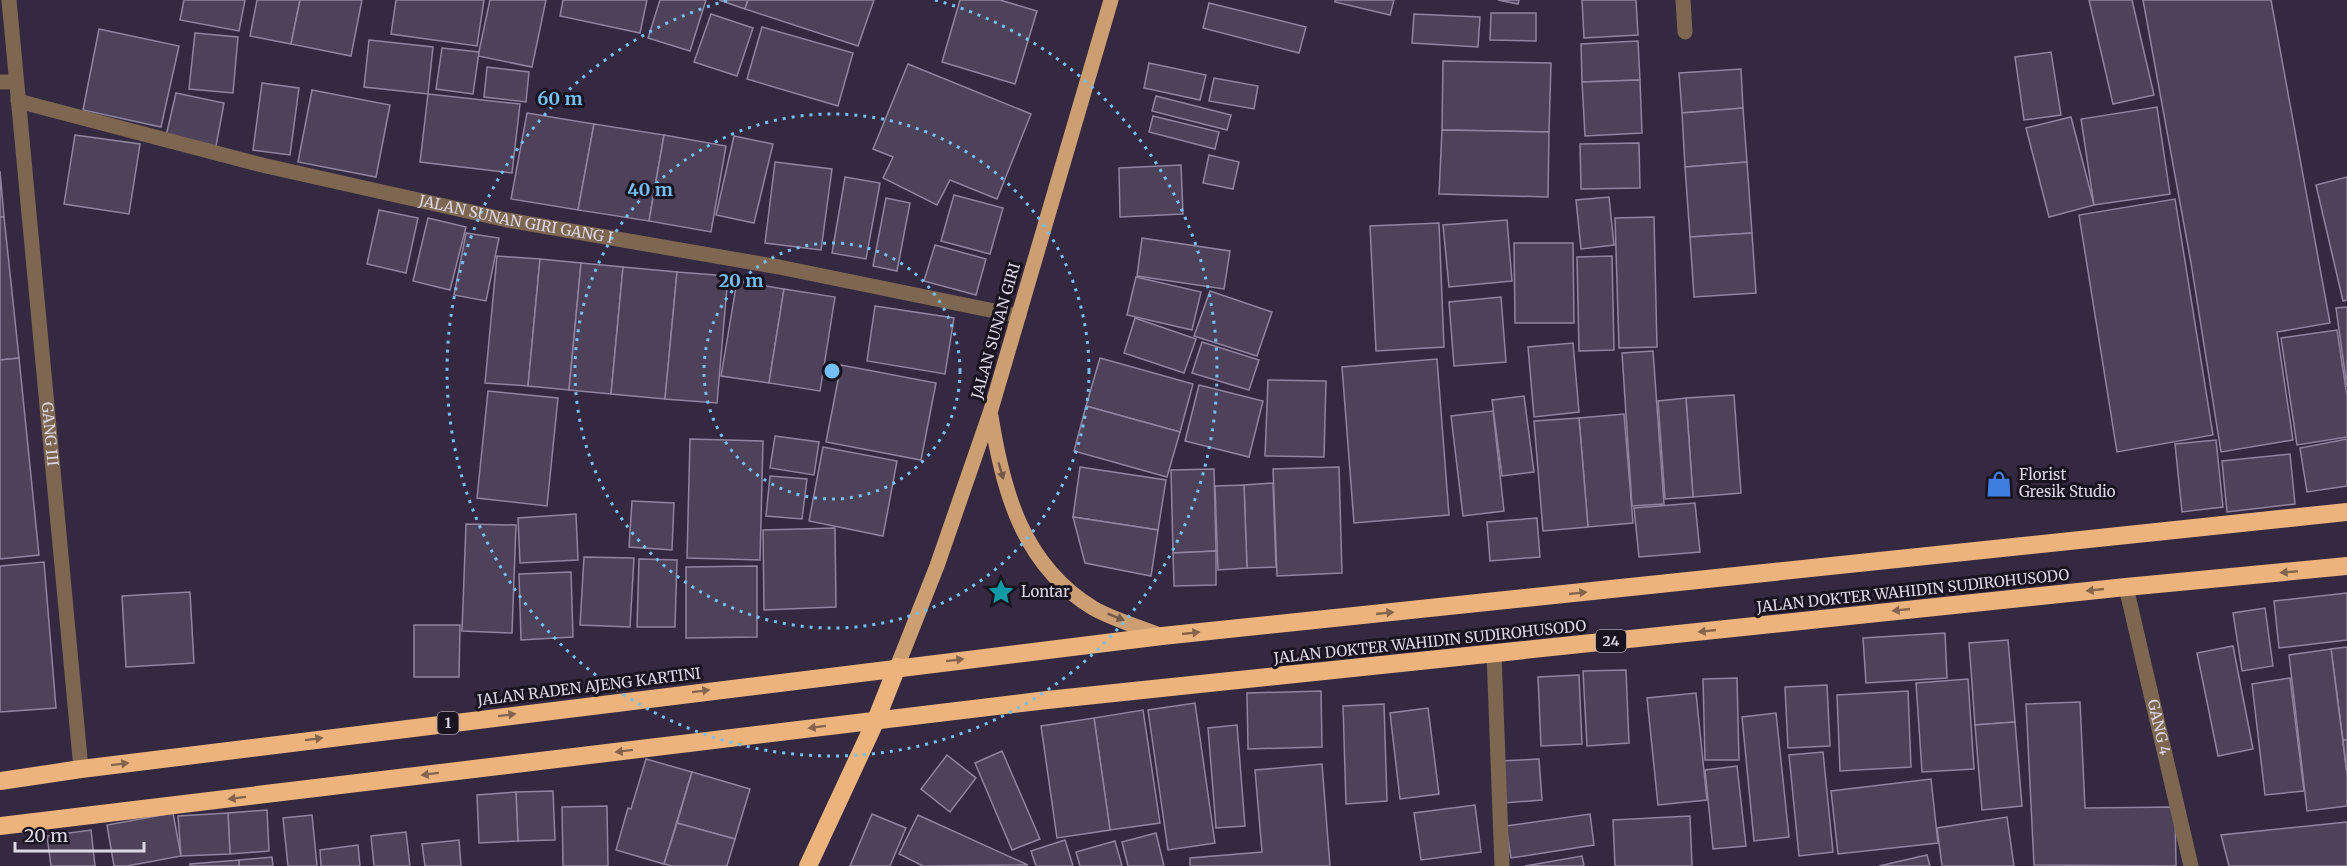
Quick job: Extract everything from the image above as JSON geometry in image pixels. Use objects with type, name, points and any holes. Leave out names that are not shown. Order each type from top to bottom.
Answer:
[{"type":"highway","points":[[808,866],[876,720],[897,667],[1162,636],[2347,512]]},
{"type":"highway","name":"JALAN DOKTER WAHIDIN SUDIROHUSODO","points":[[876,720],[1494,653],[2347,566]]},
{"type":"highway","name":"JALAN RADEN AJENG KARTINI","points":[[0,781],[897,667]]},
{"type":"highway","points":[[0,826],[876,720]]},
{"type":"main road","name":"JALAN SUNAN GIRI","points":[[897,667],[937,566],[990,413],[1111,0]]},
{"type":"main road","points":[[990,413],[999,466],[1018,524],[1052,575],[1094,608],[1162,636]]},
{"type":"street","name":"GANG III","points":[[9,0],[81,769]]},
{"type":"street","points":[[1683,0],[1685,32]]},
{"type":"street","points":[[0,82],[16,82]]},
{"type":"street","name":"JALAN SUNAN GIRI GANG I","points":[[18,101],[262,165],[507,220],[779,267],[1019,316]]},
{"type":"street","name":"GANG 4","points":[[2126,587],[2191,866]]},
{"type":"street","points":[[1494,653],[1502,866]]},
{"type":"building","points":[[184,0],[245,0],[239,31],[180,20]]},
{"type":"building","points":[[257,0],[300,0],[291,44],[250,36]]},
{"type":"building","points":[[300,0],[362,0],[351,56],[291,44]]},
{"type":"building","points":[[396,0],[484,0],[477,46],[391,34]]},
{"type":"building","points":[[490,0],[546,0],[532,67],[478,56]]},
{"type":"building","points":[[563,0],[647,0],[640,33],[560,16]]},
{"type":"building","points":[[660,0],[706,0],[690,51],[648,38]]},
{"type":"building","points":[[719,0],[748,0],[745,9]]},
{"type":"building","points":[[748,0],[874,0],[858,46],[745,9]]},
{"type":"building","points":[[960,0],[1000,0],[1037,11],[1015,84],[942,62]]},
{"type":"building","points":[[1335,0],[1394,0],[1390,15],[1335,2]]},
{"type":"building","points":[[1498,0],[1519,0],[1518,4]]},
{"type":"building","points":[[1582,0],[1636,0],[1638,35],[1584,38]]},
{"type":"building","points":[[2089,0],[2132,0],[2154,95],[2113,104]]},
{"type":"building","points":[[2143,0],[2271,0],[2330,323],[2277,332],[2293,440],[2221,452],[2191,263]]},
{"type":"building","points":[[1209,3],[1306,27],[1299,53],[1203,28]]},
{"type":"building","points":[[1491,13],[1536,13],[1536,41],[1490,40]]},
{"type":"building","points":[[711,14],[753,28],[737,76],[694,62]]},
{"type":"building","points":[[1414,14],[1480,17],[1478,47],[1412,43]]},
{"type":"building","points":[[762,27],[853,53],[838,106],[747,79]]},
{"type":"building","points":[[99,29],[179,46],[161,127],[83,110]]},
{"type":"building","points":[[195,33],[238,37],[233,93],[189,89]]},
{"type":"building","points":[[369,40],[433,47],[428,94],[364,87]]},
{"type":"building","points":[[1638,41],[1640,80],[1582,82],[1581,44]]},
{"type":"building","points":[[442,48],[479,52],[473,94],[436,89]]},
{"type":"building","points":[[2051,52],[2061,115],[2024,120],[2015,57]]},
{"type":"building","points":[[1443,61],[1551,63],[1549,132],[1442,130]]},
{"type":"building","points":[[1149,63],[1206,75],[1200,100],[1144,88]]},
{"type":"building","points":[[908,64],[1031,114],[997,199],[950,180],[937,205],[883,178],[893,157],[873,149]]},
{"type":"building","points":[[487,67],[529,72],[526,102],[484,97]]},
{"type":"building","points":[[1741,69],[1743,108],[1682,113],[1679,73]]},
{"type":"building","points":[[1214,78],[1258,86],[1254,109],[1209,101]]},
{"type":"building","points":[[1640,80],[1642,133],[1585,136],[1582,82]]},
{"type":"building","points":[[262,83],[299,88],[290,155],[253,150]]},
{"type":"building","points":[[312,90],[390,105],[376,177],[298,162]]},
{"type":"building","points":[[176,93],[224,103],[216,146],[166,136]]},
{"type":"building","points":[[428,94],[520,104],[512,173],[420,162]]},
{"type":"building","points":[[1156,96],[1231,115],[1227,130],[1152,111]]},
{"type":"building","points":[[2157,107],[2170,194],[2094,205],[2081,119]]},
{"type":"building","points":[[1743,108],[1747,162],[1685,167],[1682,113]]},
{"type":"building","points":[[527,113],[594,124],[578,210],[511,199]]},
{"type":"building","points":[[1153,116],[1219,132],[1215,149],[1149,132]]},
{"type":"building","points":[[2071,117],[2094,205],[2049,217],[2026,128]]},
{"type":"building","points":[[594,124],[664,135],[649,221],[578,210]]},
{"type":"building","points":[[1442,130],[1549,132],[1548,197],[1439,194]]},
{"type":"building","points":[[75,135],[140,144],[129,214],[64,204]]},
{"type":"building","points":[[664,135],[726,146],[711,232],[649,221]]},
{"type":"building","points":[[734,136],[773,144],[754,223],[716,215]]},
{"type":"building","points":[[1639,143],[1640,188],[1581,189],[1580,144]]},
{"type":"building","points":[[1209,155],[1239,162],[1233,189],[1203,183]]},
{"type":"building","points":[[775,162],[832,169],[821,250],[765,243]]},
{"type":"building","points":[[1747,162],[1752,233],[1690,237],[1685,167]]},
{"type":"building","points":[[1181,165],[1183,214],[1120,217],[1119,168]]},
{"type":"building","points":[[0,171],[4,217],[0,217]]},
{"type":"building","points":[[845,177],[880,183],[866,259],[832,253]]},
{"type":"building","points":[[2347,177],[2347,300],[2343,301],[2316,185]]},
{"type":"building","points":[[954,195],[1003,208],[990,254],[941,241]]},
{"type":"building","points":[[1609,197],[1614,245],[1581,249],[1576,200]]},
{"type":"building","points":[[886,198],[910,203],[897,271],[873,266]]},
{"type":"building","points":[[2175,199],[2213,435],[2117,452],[2079,215]]},
{"type":"building","points":[[379,210],[418,218],[406,273],[367,264]]},
{"type":"building","points":[[0,217],[4,217],[19,358],[0,360]]},
{"type":"building","points":[[1654,217],[1657,347],[1619,348],[1615,218]]},
{"type":"building","points":[[428,218],[466,227],[450,290],[413,281]]},
{"type":"building","points":[[1507,220],[1512,281],[1449,287],[1443,225]]},
{"type":"building","points":[[1439,223],[1444,347],[1376,351],[1370,226]]},
{"type":"building","points":[[466,233],[499,238],[486,301],[454,295]]},
{"type":"building","points":[[1752,233],[1756,293],[1694,297],[1690,237]]},
{"type":"building","points":[[1142,238],[1230,251],[1224,289],[1137,276]]},
{"type":"building","points":[[1514,243],[1573,243],[1574,323],[1515,323]]},
{"type":"building","points":[[935,245],[986,259],[976,295],[924,281]]},
{"type":"building","points":[[497,256],[540,259],[528,386],[485,383]]},
{"type":"building","points":[[1612,256],[1614,350],[1579,351],[1577,257]]},
{"type":"building","points":[[540,259],[581,263],[569,390],[528,386]]},
{"type":"building","points":[[581,263],[623,267],[611,394],[569,390]]},
{"type":"building","points":[[623,267],[677,272],[665,399],[611,394]]},
{"type":"building","points":[[677,272],[728,276],[717,403],[665,399]]},
{"type":"building","points":[[1136,277],[1201,292],[1192,330],[1127,315]]},
{"type":"building","points":[[737,281],[784,289],[769,383],[721,376]]},
{"type":"building","points":[[784,289],[835,297],[820,391],[769,383]]},
{"type":"building","points":[[1210,291],[1272,312],[1257,356],[1194,336]]},
{"type":"building","points":[[1501,297],[1506,362],[1454,366],[1449,302]]},
{"type":"building","points":[[875,306],[954,318],[945,374],[867,361]]},
{"type":"building","points":[[2347,307],[2347,387],[2336,308]]},
{"type":"building","points":[[1135,318],[1196,339],[1184,373],[1124,353]]},
{"type":"building","points":[[2337,330],[2347,396],[2347,437],[2297,445],[2281,338]]},
{"type":"building","points":[[1202,342],[1259,360],[1249,390],[1192,373]]},
{"type":"building","points":[[1573,343],[1579,412],[1534,417],[1528,347]]},
{"type":"building","points":[[1653,351],[1664,504],[1632,506],[1622,353]]},
{"type":"building","points":[[19,358],[39,555],[0,559],[0,360]]},
{"type":"building","points":[[1100,358],[1193,384],[1180,432],[1086,406]]},
{"type":"building","points":[[1437,359],[1449,515],[1354,523],[1342,367]]},
{"type":"building","points":[[841,365],[936,383],[921,460],[826,442]]},
{"type":"building","points":[[1268,380],[1326,381],[1324,457],[1265,456]]},
{"type":"building","points":[[1199,385],[1263,401],[1249,457],[1185,441]]},
{"type":"building","points":[[488,391],[558,398],[547,506],[477,498]]},
{"type":"building","points":[[1734,395],[1741,493],[1693,497],[1686,398]]},
{"type":"building","points":[[1524,396],[1534,472],[1502,476],[1492,400]]},
{"type":"building","points":[[1686,398],[1693,497],[1665,499],[1658,401]]},
{"type":"building","points":[[1086,406],[1180,432],[1167,477],[1074,451]]},
{"type":"building","points":[[1493,411],[1504,511],[1463,516],[1451,416]]},
{"type":"building","points":[[1624,414],[1633,523],[1588,527],[1579,418]]},
{"type":"building","points":[[1579,418],[1588,527],[1543,531],[1534,421]]},
{"type":"building","points":[[775,436],[819,442],[814,475],[770,468]]},
{"type":"building","points":[[690,439],[763,441],[760,560],[687,558]]},
{"type":"building","points":[[2347,439],[2347,486],[2307,492],[2300,448]]},
{"type":"building","points":[[2216,440],[2223,507],[2182,512],[2175,444]]},
{"type":"building","points":[[823,447],[897,461],[883,536],[809,521]]},
{"type":"building","points":[[2290,454],[2295,504],[2227,512],[2222,461]]},
{"type":"building","points":[[1080,467],[1166,480],[1158,530],[1073,517]]},
{"type":"building","points":[[1339,467],[1342,573],[1277,576],[1273,469]]},
{"type":"building","points":[[1214,469],[1216,551],[1173,553],[1171,470]]},
{"type":"building","points":[[770,476],[807,479],[802,519],[766,516]]},
{"type":"building","points":[[1273,483],[1276,567],[1247,568],[1244,485]]},
{"type":"building","points":[[1244,485],[1247,568],[1218,570],[1215,486]]},
{"type":"building","points":[[632,501],[674,503],[672,550],[629,547]]},
{"type":"building","points":[[1695,503],[1700,552],[1639,557],[1634,508]]},
{"type":"building","points":[[576,514],[578,560],[520,563],[518,518]]},
{"type":"building","points":[[1073,517],[1158,530],[1151,576],[1085,563]]},
{"type":"building","points":[[1537,518],[1540,557],[1490,561],[1487,522]]},
{"type":"building","points":[[466,524],[516,525],[512,633],[462,631]]},
{"type":"building","points":[[835,528],[836,607],[764,610],[763,530]]},
{"type":"building","points":[[1216,551],[1216,585],[1174,586],[1173,553]]},
{"type":"building","points":[[584,557],[634,558],[630,627],[580,625]]},
{"type":"building","points":[[639,559],[677,560],[675,627],[637,627]]},
{"type":"building","points":[[44,562],[56,708],[0,712],[0,566]]},
{"type":"building","points":[[757,566],[757,637],[686,638],[686,567]]},
{"type":"building","points":[[571,572],[573,637],[521,640],[519,574]]},
{"type":"building","points":[[190,592],[194,663],[126,667],[122,596]]},
{"type":"building","points":[[2347,593],[2347,640],[2279,648],[2274,601]]},
{"type":"building","points":[[2265,608],[2273,666],[2242,671],[2233,613]]},
{"type":"building","points":[[414,625],[460,625],[459,677],[414,677]]},
{"type":"building","points":[[1945,633],[1947,678],[1866,683],[1863,638]]},
{"type":"building","points":[[2008,640],[2015,722],[1975,725],[1969,643]]},
{"type":"building","points":[[2233,646],[2253,749],[2218,756],[2197,653]]},
{"type":"building","points":[[2347,647],[2347,740],[2343,740],[2331,649]]},
{"type":"building","points":[[2331,649],[2347,774],[2347,806],[2307,811],[2289,655]]},
{"type":"building","points":[[1626,670],[1629,743],[1587,746],[1583,671]]},
{"type":"building","points":[[1579,675],[1582,744],[1541,746],[1538,677]]},
{"type":"building","points":[[1737,678],[1739,760],[1705,760],[1703,679]]},
{"type":"building","points":[[2290,678],[2304,791],[2265,795],[2252,684]]},
{"type":"building","points":[[1968,679],[1974,769],[1922,772],[1916,683]]},
{"type":"building","points":[[1827,685],[1830,746],[1788,748],[1785,687]]},
{"type":"building","points":[[1321,691],[1322,747],[1248,749],[1247,693]]},
{"type":"building","points":[[1908,691],[1911,767],[1840,771],[1837,695]]},
{"type":"building","points":[[1696,693],[1707,800],[1658,805],[1647,698]]},
{"type":"building","points":[[2080,702],[2085,808],[2175,807],[2176,866],[2034,865],[2026,704]]},
{"type":"building","points":[[1195,703],[1215,843],[1168,850],[1148,710]]},
{"type":"building","points":[[1384,704],[1387,801],[1346,804],[1343,706]]},
{"type":"building","points":[[1428,708],[1439,794],[1400,799],[1390,713]]},
{"type":"building","points":[[1143,710],[1160,823],[1110,830],[1094,718]]},
{"type":"building","points":[[1776,713],[1789,837],[1754,841],[1742,717]]},
{"type":"building","points":[[1094,718],[1110,830],[1057,838],[1041,726]]},
{"type":"building","points":[[2015,722],[2022,806],[1982,810],[1975,725]]},
{"type":"building","points":[[1237,725],[1245,826],[1216,828],[1208,728]]},
{"type":"building","points":[[2343,740],[2347,740],[2347,774]]},
{"type":"building","points":[[1002,751],[1040,839],[1012,850],[975,763]]},
{"type":"building","points":[[1823,752],[1833,852],[1799,856],[1789,755]]},
{"type":"building","points":[[947,755],[976,778],[950,812],[921,789]]},
{"type":"building","points":[[646,759],[692,772],[664,864],[616,850]]},
{"type":"building","points":[[1539,759],[1542,800],[1503,803],[1500,761]]},
{"type":"building","points":[[1322,764],[1330,866],[1190,866],[1190,858],[1262,852],[1255,770]]},
{"type":"building","points":[[1737,766],[1746,846],[1713,849],[1705,770]]},
{"type":"building","points":[[692,772],[750,789],[735,839],[677,823]]},
{"type":"building","points":[[1931,779],[1938,843],[1838,854],[1831,791]]},
{"type":"building","points":[[553,791],[555,840],[518,841],[516,792]]},
{"type":"building","points":[[516,792],[518,841],[479,843],[477,795]]},
{"type":"building","points":[[1475,805],[1481,852],[1421,860],[1414,813]]},
{"type":"building","points":[[607,806],[608,866],[563,866],[562,807]]},
{"type":"building","points":[[267,810],[269,851],[230,854],[228,813]]},
{"type":"building","points":[[173,813],[181,856],[127,866],[114,866],[107,825]]},
{"type":"building","points":[[228,813],[230,854],[181,856],[178,816]]},
{"type":"building","points":[[872,814],[906,828],[890,866],[850,866]]},
{"type":"building","points":[[1590,814],[1594,845],[1511,858],[1506,826]]},
{"type":"building","points":[[312,815],[317,866],[288,866],[283,818]]},
{"type":"building","points":[[918,815],[1028,865],[923,866],[899,854]]},
{"type":"building","points":[[1690,816],[1692,866],[1615,866],[1613,820]]},
{"type":"building","points":[[2007,817],[2014,866],[1942,866],[1937,828]]},
{"type":"building","points":[[2347,822],[2347,866],[2229,866],[2221,835]]},
{"type":"building","points":[[677,823],[735,839],[727,866],[664,864]]},
{"type":"building","points":[[91,830],[95,866],[51,866],[47,836]]},
{"type":"building","points":[[406,832],[410,866],[374,866],[371,836]]},
{"type":"building","points":[[1156,833],[1164,866],[1128,866],[1122,842]]},
{"type":"building","points":[[459,840],[461,866],[425,866],[422,844]]},
{"type":"building","points":[[1065,840],[1073,866],[1036,866],[1031,851]]},
{"type":"building","points":[[1115,841],[1122,866],[1080,866],[1076,852]]},
{"type":"building","points":[[358,845],[360,866],[321,866],[320,850]]},
{"type":"building","points":[[1927,855],[1930,866],[1879,866]]},
{"type":"building","points":[[1582,856],[1584,866],[1525,866]]},
{"type":"building","points":[[272,857],[273,866],[239,866],[239,860]]},
{"type":"building","points":[[239,860],[239,866],[190,866],[190,864]]},
{"type":"place","name":"Florist Gresik Studio","points":[[1999,484]]},
{"type":"place","name":"Lontar","points":[[1001,592]]}]
